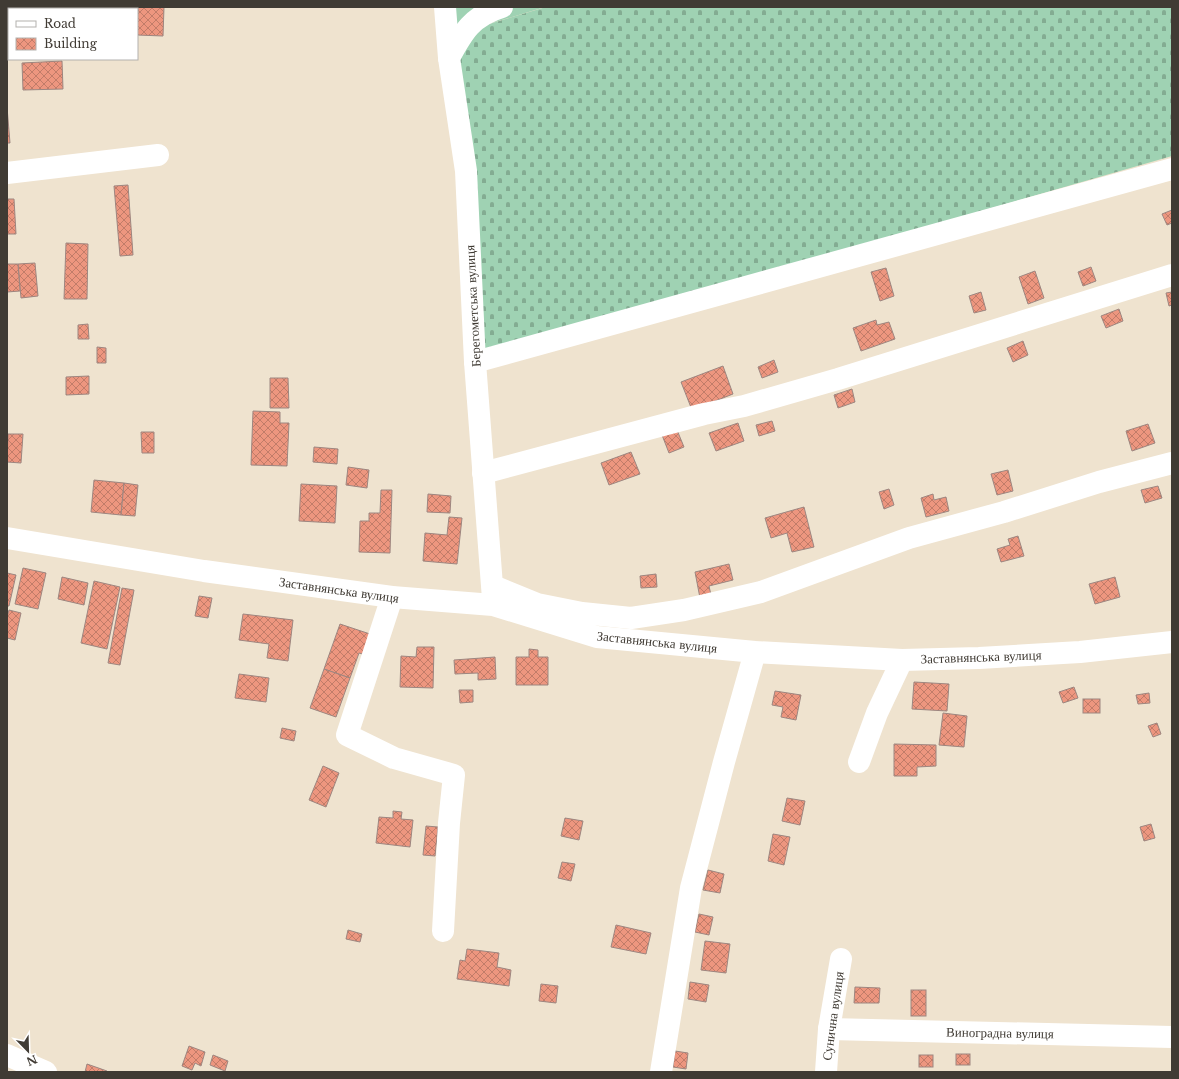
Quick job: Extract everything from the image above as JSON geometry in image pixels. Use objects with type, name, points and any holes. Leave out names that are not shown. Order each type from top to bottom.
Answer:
[{"type":"street","name":"Берегометська вулиця","points":[[445,7],[449,58],[466,171],[475,362],[493,596]]},
{"type":"street","points":[[449,58],[460,39],[473,22],[489,11],[502,7]]},
{"type":"street","points":[[7,174],[158,155]]},
{"type":"street","points":[[475,362],[1172,169]]},
{"type":"street","points":[[483,473],[704,414],[744,406],[831,381],[1172,275]]},
{"type":"street","points":[[493,596],[582,613],[631,618],[684,610],[761,592],[909,538],[1004,512],[1099,482],[1172,463]]},
{"type":"street","name":"Заставнянська вулиця","points":[[7,538],[204,571],[392,597],[493,596],[596,636],[755,652],[902,660],[979,658],[1080,652],[1172,642]]},
{"type":"street","points":[[392,597],[346,734],[394,758],[454,775],[448,823],[443,931]]},
{"type":"street","points":[[661,1072],[690,888],[755,652]]},
{"type":"street","points":[[859,762],[877,713],[902,660]]},
{"type":"street","name":"Сунична вулиця","points":[[826,1072],[829,1029],[840,959]]},
{"type":"street","name":"Виноградна вулиця","points":[[829,1029],[1172,1037]]},
{"type":"street","points":[[7,1055],[46,1072]]},
{"type":"green space","points":[[447,7],[545,7],[449,36]]},
{"type":"green space","points":[[546,7],[1172,7],[1172,156],[477,357],[449,36]]},
{"type":"building","points":[[164,7],[163,36],[138,35],[138,8]]},
{"type":"building","points":[[62,61],[63,89],[23,90],[22,63]]},
{"type":"building","points":[[7,107],[10,143],[7,143]]},
{"type":"building","points":[[128,185],[133,255],[120,256],[114,186]]},
{"type":"building","points":[[7,199],[14,199],[16,234],[7,234]]},
{"type":"building","points":[[1172,210],[1172,223],[1167,225],[1162,214]]},
{"type":"building","points":[[66,243],[88,244],[87,299],[64,299]]},
{"type":"building","points":[[35,263],[38,296],[21,298],[18,264]]},
{"type":"building","points":[[7,264],[18,264],[20,291],[7,292]]},
{"type":"building","points":[[1091,267],[1096,281],[1083,286],[1078,272]]},
{"type":"building","points":[[886,268],[894,296],[880,301],[871,272]]},
{"type":"building","points":[[1035,271],[1044,298],[1028,304],[1019,277]]},
{"type":"building","points":[[981,292],[986,310],[974,313],[969,296]]},
{"type":"building","points":[[1172,292],[1172,305],[1169,306],[1166,293]]},
{"type":"building","points":[[1119,309],[1123,321],[1106,328],[1101,316]]},
{"type":"building","points":[[876,320],[877,325],[889,322],[895,339],[861,351],[853,328]]},
{"type":"building","points":[[88,324],[89,339],[78,339],[78,325]]},
{"type":"building","points":[[1023,341],[1028,355],[1013,362],[1007,348]]},
{"type":"building","points":[[97,347],[106,348],[106,363],[97,363]]},
{"type":"building","points":[[774,360],[778,372],[762,378],[758,367]]},
{"type":"building","points":[[723,366],[733,394],[692,410],[681,382]]},
{"type":"building","points":[[89,376],[89,394],[66,395],[66,377]]},
{"type":"building","points":[[270,378],[288,378],[289,408],[270,408]]},
{"type":"building","points":[[852,389],[855,402],[838,408],[834,395]]},
{"type":"building","points":[[253,411],[280,412],[280,423],[289,423],[287,466],[251,465]]},
{"type":"building","points":[[772,421],[775,431],[759,436],[756,425]]},
{"type":"building","points":[[738,423],[744,441],[716,451],[709,433]]},
{"type":"building","points":[[1148,424],[1155,443],[1132,451],[1126,431]]},
{"type":"building","points":[[677,430],[684,447],[669,453],[662,435]]},
{"type":"building","points":[[141,432],[154,432],[154,453],[142,453]]},
{"type":"building","points":[[8,434],[23,434],[21,463],[7,462]]},
{"type":"building","points":[[314,447],[338,449],[337,464],[313,462]]},
{"type":"building","points":[[631,452],[640,474],[609,485],[601,463]]},
{"type":"building","points":[[348,467],[369,470],[367,488],[346,485]]},
{"type":"building","points":[[1008,470],[1013,491],[997,495],[991,474]]},
{"type":"building","points":[[94,480],[124,483],[121,515],[91,512]]},
{"type":"building","points":[[124,483],[138,485],[135,516],[121,515]]},
{"type":"building","points":[[301,484],[337,486],[335,523],[299,521]]},
{"type":"building","points":[[1158,486],[1162,498],[1145,503],[1141,490]]},
{"type":"building","points":[[889,489],[894,505],[884,509],[879,492]]},
{"type":"building","points":[[381,490],[392,490],[390,553],[359,552],[360,521],[369,521],[369,513],[380,513]]},
{"type":"building","points":[[428,494],[451,496],[450,513],[427,512]]},
{"type":"building","points":[[933,494],[934,500],[946,497],[949,511],[926,517],[921,498]]},
{"type":"building","points":[[804,507],[814,547],[792,552],[787,533],[771,538],[765,518]]},
{"type":"building","points":[[449,517],[462,518],[457,564],[423,561],[425,533],[447,535]]},
{"type":"building","points":[[1018,536],[1024,556],[1001,562],[997,549],[1010,545],[1008,539]]},
{"type":"building","points":[[729,564],[733,580],[709,586],[711,595],[700,598],[695,572]]},
{"type":"building","points":[[23,568],[46,573],[38,609],[15,604]]},
{"type":"building","points":[[7,573],[16,575],[9,606],[7,606]]},
{"type":"building","points":[[656,574],[657,587],[641,588],[640,576]]},
{"type":"building","points":[[62,577],[88,583],[84,605],[58,599]]},
{"type":"building","points":[[1115,577],[1120,597],[1095,604],[1089,584]]},
{"type":"building","points":[[94,581],[120,587],[107,649],[81,643]]},
{"type":"building","points":[[122,588],[134,590],[120,665],[108,663]]},
{"type":"building","points":[[199,596],[212,598],[208,618],[195,616]]},
{"type":"building","points":[[9,610],[21,613],[15,640],[7,638],[7,617]]},
{"type":"building","points":[[243,614],[293,620],[288,661],[267,658],[269,644],[239,640]]},
{"type":"building","points":[[340,624],[373,635],[366,655],[359,653],[350,678],[324,669]]},
{"type":"building","points":[[417,647],[434,647],[433,688],[400,687],[401,656],[416,657]]},
{"type":"building","points":[[529,649],[538,650],[538,657],[548,657],[548,685],[516,685],[516,657],[529,657]]},
{"type":"building","points":[[495,657],[496,679],[478,680],[478,673],[455,674],[454,660]]},
{"type":"building","points":[[324,669],[350,678],[336,717],[310,708]]},
{"type":"building","points":[[239,674],[269,678],[266,702],[235,698]]},
{"type":"building","points":[[914,682],[949,684],[947,711],[912,709]]},
{"type":"building","points":[[1074,687],[1078,698],[1063,703],[1059,692]]},
{"type":"building","points":[[459,690],[473,690],[473,702],[460,703]]},
{"type":"building","points":[[775,691],[801,695],[796,720],[781,717],[783,707],[772,705]]},
{"type":"building","points":[[1149,693],[1150,703],[1138,704],[1136,695]]},
{"type":"building","points":[[1083,699],[1100,699],[1100,713],[1083,713]]},
{"type":"building","points":[[943,713],[967,716],[964,747],[939,745]]},
{"type":"building","points":[[1157,723],[1161,734],[1153,737],[1148,726]]},
{"type":"building","points":[[282,728],[296,731],[294,741],[280,738]]},
{"type":"building","points":[[894,744],[936,745],[936,766],[917,767],[917,776],[894,776]]},
{"type":"building","points":[[323,766],[339,773],[326,807],[309,800]]},
{"type":"building","points":[[787,798],[805,801],[800,825],[782,821]]},
{"type":"building","points":[[393,811],[402,812],[401,819],[413,820],[410,847],[376,843],[379,817],[393,818]]},
{"type":"building","points":[[565,818],[583,821],[579,840],[561,836]]},
{"type":"building","points":[[1151,824],[1155,838],[1144,841],[1140,827]]},
{"type":"building","points":[[426,826],[438,827],[435,856],[423,855]]},
{"type":"building","points":[[773,834],[790,837],[784,865],[768,861]]},
{"type":"building","points":[[562,862],[575,864],[571,881],[558,878]]},
{"type":"building","points":[[708,870],[724,874],[720,893],[703,890]]},
{"type":"building","points":[[699,914],[713,917],[709,935],[695,932]]},
{"type":"building","points":[[616,925],[651,933],[646,954],[611,947]]},
{"type":"building","points":[[348,930],[362,934],[360,942],[346,939]]},
{"type":"building","points":[[705,941],[730,944],[726,973],[701,970]]},
{"type":"building","points":[[467,949],[499,953],[497,967],[511,970],[509,986],[457,979],[460,960],[465,961]]},
{"type":"building","points":[[690,982],[709,985],[706,1002],[688,999]]},
{"type":"building","points":[[541,984],[558,986],[556,1003],[539,1001]]},
{"type":"building","points":[[855,987],[880,988],[879,1003],[854,1003]]},
{"type":"building","points":[[911,990],[926,990],[926,1016],[911,1016]]},
{"type":"building","points":[[189,1046],[205,1052],[201,1066],[195,1063],[192,1070],[182,1066]]},
{"type":"building","points":[[675,1051],[688,1053],[686,1069],[673,1067]]},
{"type":"building","points":[[956,1054],[970,1054],[970,1065],[956,1065]]},
{"type":"building","points":[[213,1055],[228,1061],[225,1071],[210,1065]]},
{"type":"building","points":[[919,1055],[933,1055],[933,1067],[919,1067]]},
{"type":"building","points":[[87,1064],[107,1071],[85,1072]]}]
